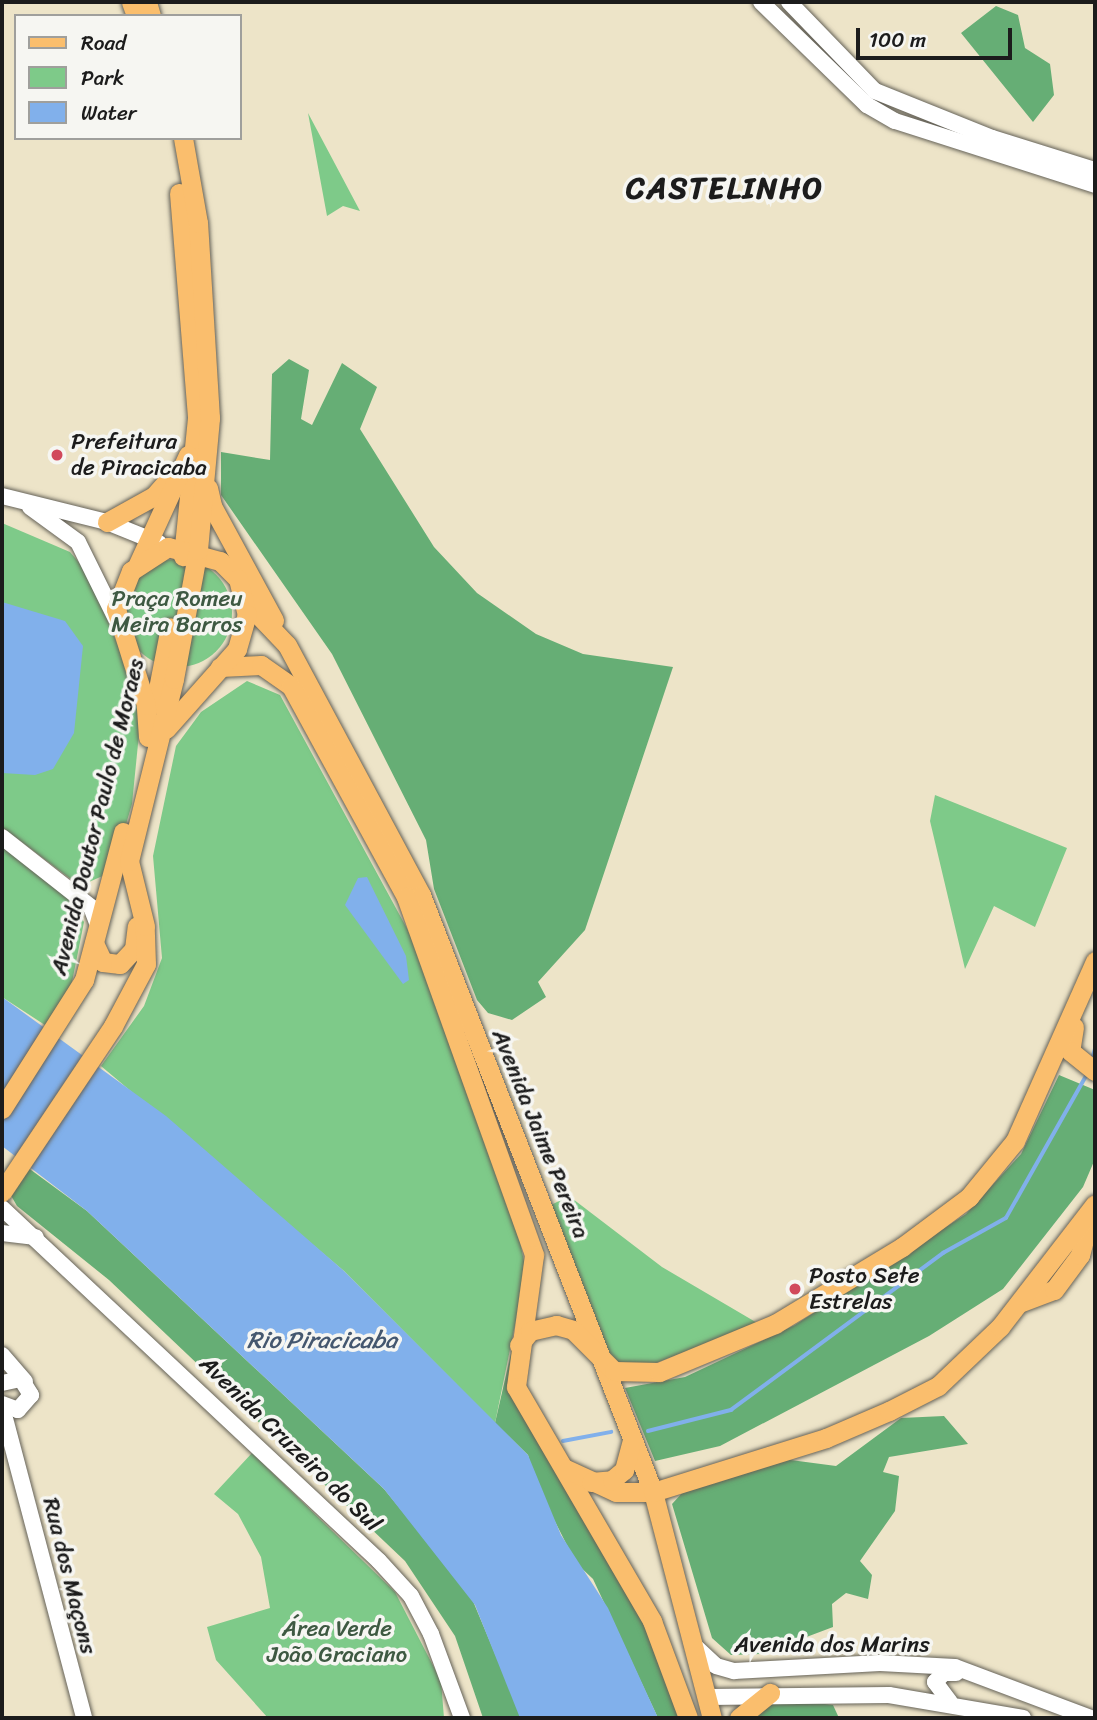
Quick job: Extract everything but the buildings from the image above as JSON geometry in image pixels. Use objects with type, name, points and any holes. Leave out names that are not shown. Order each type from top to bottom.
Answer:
[{"type":"main road","name":"Avenida Doutor Paulo de Moraes","points":[[2,1109],[71,1007],[97,935],[168,677],[184,548],[191,448],[197,418],[193,327],[170,140]]},
{"type":"main road","name":"Avenida Doutor Paulo de Moraes","points":[[183,140],[207,325],[206,469],[184,548]]},
{"type":"main road","points":[[107,522],[154,496],[191,448]]},
{"type":"main road","points":[[153,739],[146,705],[116,620],[121,589],[138,564],[191,448]]},
{"type":"main road","points":[[206,469],[212,506],[288,645]]},
{"type":"main road","points":[[138,564],[184,548]]},
{"type":"main road","name":"Avenida Jaime Pereira","points":[[184,548],[230,569],[245,596],[288,645],[421,895],[597,1357],[653,1492],[697,1648],[712,1718]]},
{"type":"main road","points":[[153,739],[243,638],[243,562]]},
{"type":"main road","points":[[125,647],[168,677]]},
{"type":"main road","name":"Avenida Jaime Pereira","points":[[168,677],[261,665],[292,686],[406,897],[534,1255],[518,1346],[516,1387],[653,1621],[688,1718]]},
{"type":"main road","name":"Avenida Doutor Paulo de Moraes","points":[[7,1184],[109,1031],[146,964],[145,926],[135,894],[130,861],[153,739]]},
{"type":"main road","points":[[97,935],[98,958],[109,965],[130,956],[135,894]]},
{"type":"main road","points":[[518,1346],[530,1331],[556,1325],[573,1330],[597,1357],[635,1375],[705,1358],[902,1247],[992,1173],[1015,1141],[1095,961]]},
{"type":"main road","points":[[1080,997],[1069,1041],[1084,1068],[1095,1078]]},
{"type":"main road","points":[[1046,1071],[1062,1065],[1084,1068]]},
{"type":"main road","points":[[560,1466],[583,1480],[617,1492],[653,1492],[826,1438],[901,1405],[937,1386],[1021,1303],[1092,1210]]},
{"type":"main road","points":[[583,1480],[612,1480],[624,1471],[632,1440]]},
{"type":"main road","points":[[608,1543],[660,1609],[685,1670],[708,1697]]},
{"type":"main road","points":[[739,1718],[770,1693]]},
{"type":"street","points":[[761,2],[850,91],[895,121],[1095,185]]},
{"type":"street","points":[[789,2],[875,91],[992,138],[1095,170]]},
{"type":"street","points":[[2,496],[107,522],[148,539],[184,548]]},
{"type":"street","points":[[22,502],[78,542],[116,620]]},
{"type":"street","points":[[2,837],[91,907],[97,935]]},
{"type":"street","name":"Avenida Cruzeiro do Sul","points":[[2,1208],[38,1237],[411,1596],[462,1718]]},
{"type":"street","points":[[2,1233],[38,1237]]},
{"type":"street","points":[[2,1355],[25,1381],[31,1395],[23,1408],[13,1443]]},
{"type":"street","points":[[2,1383],[25,1381]]},
{"type":"street","points":[[2,1406],[23,1408]]},
{"type":"street","name":"Rua dos Maçons","points":[[2,1406],[84,1718]]},
{"type":"street","name":"Avenida dos Marins","points":[[697,1648],[716,1666],[734,1671],[880,1663],[983,1674],[1091,1718]]},
{"type":"street","points":[[951,1703],[938,1693],[937,1678],[983,1674]]},
{"type":"street","points":[[981,1708],[1006,1704],[1013,1696],[1010,1684]]},
{"type":"street","name":"Avenida dos Marins","points":[[708,1697],[770,1693],[951,1703],[1023,1718]]},
{"type":"green space","points":[[996,6],[1018,15],[1025,48],[1050,64],[1054,95],[1033,122],[961,33]]},
{"type":"green space","points":[[308,113],[360,211],[343,206],[327,216]]},
{"type":"green space","points":[[289,359],[309,370],[301,419],[312,425],[342,363],[377,387],[360,429],[434,547],[477,593],[536,634],[583,654],[673,667],[585,930],[538,982],[546,997],[512,1020],[488,1013],[477,1000],[434,889],[426,840],[332,654],[221,495],[221,452],[270,460],[272,374]]},
{"type":"green space","points":[[2,523],[70,552],[88,573],[142,704],[132,804],[116,858],[107,874],[80,886],[2,827]]},
{"type":"green space","name":"Praça Romeu Meira Barros","points":[[178,559],[199,563],[216,575],[228,592],[232,613],[228,634],[216,651],[199,663],[178,667],[157,663],[140,651],[128,634],[124,613],[128,592],[140,575],[157,563]]},
{"type":"green space","points":[[247,681],[280,695],[416,945],[518,1232],[526,1271],[495,1423],[344,1271],[101,1066],[144,1006],[162,958],[153,856],[176,746],[201,712]]},
{"type":"green space","points":[[935,795],[1067,848],[1035,927],[994,906],[965,969],[930,821]]},
{"type":"green space","points":[[2,841],[62,887],[84,922],[72,982],[48,1027],[2,997]]},
{"type":"green space","points":[[1059,1075],[1095,1090],[1095,1159],[1083,1187],[1003,1289],[929,1336],[720,1446],[655,1461],[625,1388],[685,1377],[795,1325],[966,1214],[1021,1154]]},
{"type":"green space","points":[[27,1167],[87,1211],[384,1489],[470,1594],[522,1718],[483,1718],[455,1636],[405,1561],[109,1280],[17,1206],[9,1192]]},
{"type":"green space","points":[[569,1196],[662,1267],[759,1324],[648,1366],[623,1365],[608,1356],[547,1207]]},
{"type":"green space","points":[[521,1310],[510,1367],[649,1622],[684,1718],[658,1718],[593,1579],[576,1563],[537,1486],[528,1455],[495,1423]]},
{"type":"green space","points":[[944,1416],[968,1444],[889,1457],[883,1472],[899,1476],[895,1511],[860,1561],[872,1575],[868,1599],[846,1593],[832,1604],[833,1627],[761,1654],[731,1655],[712,1638],[672,1504],[684,1491],[783,1459],[836,1466],[901,1418]]},
{"type":"green space","name":"Área Verde João Graciano","points":[[252,1453],[395,1592],[441,1681],[444,1718],[268,1718],[216,1660],[207,1627],[270,1608],[261,1557],[238,1514],[214,1494]]},
{"type":"green space","points":[[775,1698],[833,1705],[839,1718],[750,1718]]},
{"type":"water","points":[[2,602],[65,621],[83,646],[74,733],[53,769],[35,775],[2,773]]},
{"type":"water","points":[[367,877],[406,956],[409,980],[403,984],[345,905],[358,878]]},
{"type":"water","name":"Rio Piracicaba","points":[[2,997],[166,1116],[344,1271],[528,1455],[561,1535],[608,1608],[658,1718],[520,1718],[475,1605],[384,1489],[87,1211],[2,1146]]},
{"type":"waterway","points":[[1092,1060],[1095,1049]]},
{"type":"waterway","points":[[648,1431],[731,1410],[943,1253],[1006,1218],[1087,1074]]},
{"type":"waterway","points":[[563,1441],[611,1432]]},
{"type":"place","name":"Prefeitura de Piracicaba","points":[[57,455]]},
{"type":"place","name":"Posto Sete Estrelas","points":[[795,1289]]},
{"type":"district","name":"CASTELINHO","points":[[725,188]]}]
